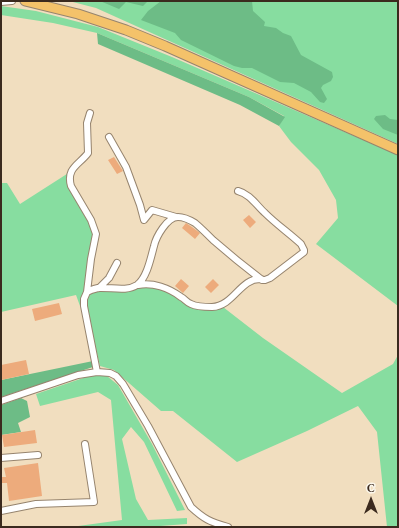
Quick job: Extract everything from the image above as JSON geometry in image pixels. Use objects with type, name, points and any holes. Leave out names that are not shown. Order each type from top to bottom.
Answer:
[{"type":"highway","points":[[25,1],[78,14],[132,33],[398,150]]},
{"type":"street","points":[[1,2],[12,1]]},
{"type":"street","points":[[90,113],[87,123],[88,153],[70,171],[69,180],[91,220],[96,234],[84,306],[97,372]]},
{"type":"street","points":[[109,137],[126,167],[144,220],[152,210],[176,217],[186,218],[195,223],[261,279]]},
{"type":"street","points":[[86,292],[99,288],[131,288],[145,283],[160,286],[182,297],[190,304],[214,307],[221,306],[230,300],[240,289],[251,281],[270,278],[304,252],[304,250],[301,244],[252,200],[243,192],[238,191]]},
{"type":"street","points":[[138,285],[149,266],[157,237],[162,229],[176,217]]},
{"type":"street","points":[[99,288],[109,278],[117,263]]},
{"type":"street","points":[[1,401],[78,375],[97,372],[110,373],[116,376],[148,426],[191,507],[212,523],[228,527]]},
{"type":"street","points":[[1,511],[36,504],[94,502],[85,444]]},
{"type":"street","points":[[1,458],[38,455]]},
{"type":"green space","points":[[69,1],[398,1],[398,144],[96,8]]},
{"type":"green space","points":[[100,1],[147,2],[143,6],[126,2],[119,9]]},
{"type":"green space","points":[[161,1],[252,1],[253,11],[265,22],[264,26],[276,28],[291,36],[301,55],[332,72],[333,77],[331,81],[323,85],[321,88],[327,99],[324,103],[320,102],[311,92],[294,83],[280,82],[252,68],[234,66],[181,40],[175,33],[141,20],[148,11]]},
{"type":"green space","points":[[1,6],[36,11],[98,27],[172,57],[398,155],[398,306],[316,244],[338,218],[336,200],[319,170],[291,142],[279,126],[284,116],[249,97],[97,33],[53,23],[1,15]]},
{"type":"green space","points":[[97,33],[249,97],[285,117],[279,126],[240,105],[98,44]]},
{"type":"green space","points":[[385,115],[390,119],[398,120],[398,135],[383,129],[374,119],[376,116]]},
{"type":"green space","points":[[70,172],[68,181],[95,231],[82,303],[80,306],[76,295],[1,312],[1,183],[7,183],[20,204]]},
{"type":"green space","points":[[146,284],[164,289],[204,310],[223,307],[263,338],[342,393],[393,364],[398,355],[398,527],[387,527],[377,432],[358,406],[307,431],[237,462],[173,411],[161,411],[114,370],[100,366],[85,303],[88,297],[95,291],[105,291]]},
{"type":"green space","points":[[93,361],[93,367],[1,397],[1,380]]},
{"type":"green space","points":[[95,374],[107,376],[118,385],[152,444],[185,510],[177,511],[144,442],[131,427],[122,439],[136,499],[148,520],[187,518],[187,524],[147,527],[71,527],[122,520],[111,400],[98,392],[40,406],[36,394]]},
{"type":"green space","points":[[21,398],[27,401],[30,417],[18,423],[21,432],[1,435],[1,405]]},
{"type":"building","points":[[114,157],[123,171],[117,174],[108,160]]},
{"type":"building","points":[[249,215],[256,222],[250,228],[243,220]]},
{"type":"building","points":[[186,223],[200,233],[195,239],[182,228]]},
{"type":"building","points":[[181,279],[189,286],[183,293],[175,286]]},
{"type":"building","points":[[213,279],[219,285],[211,293],[205,287]]},
{"type":"building","points":[[59,303],[62,314],[35,321],[32,309]]},
{"type":"building","points":[[26,360],[29,374],[1,380],[1,365]]},
{"type":"building","points":[[35,430],[37,443],[4,447],[2,435]]},
{"type":"building","points":[[38,463],[42,496],[9,501],[7,483],[1,483],[1,477],[6,477],[4,468]]}]
